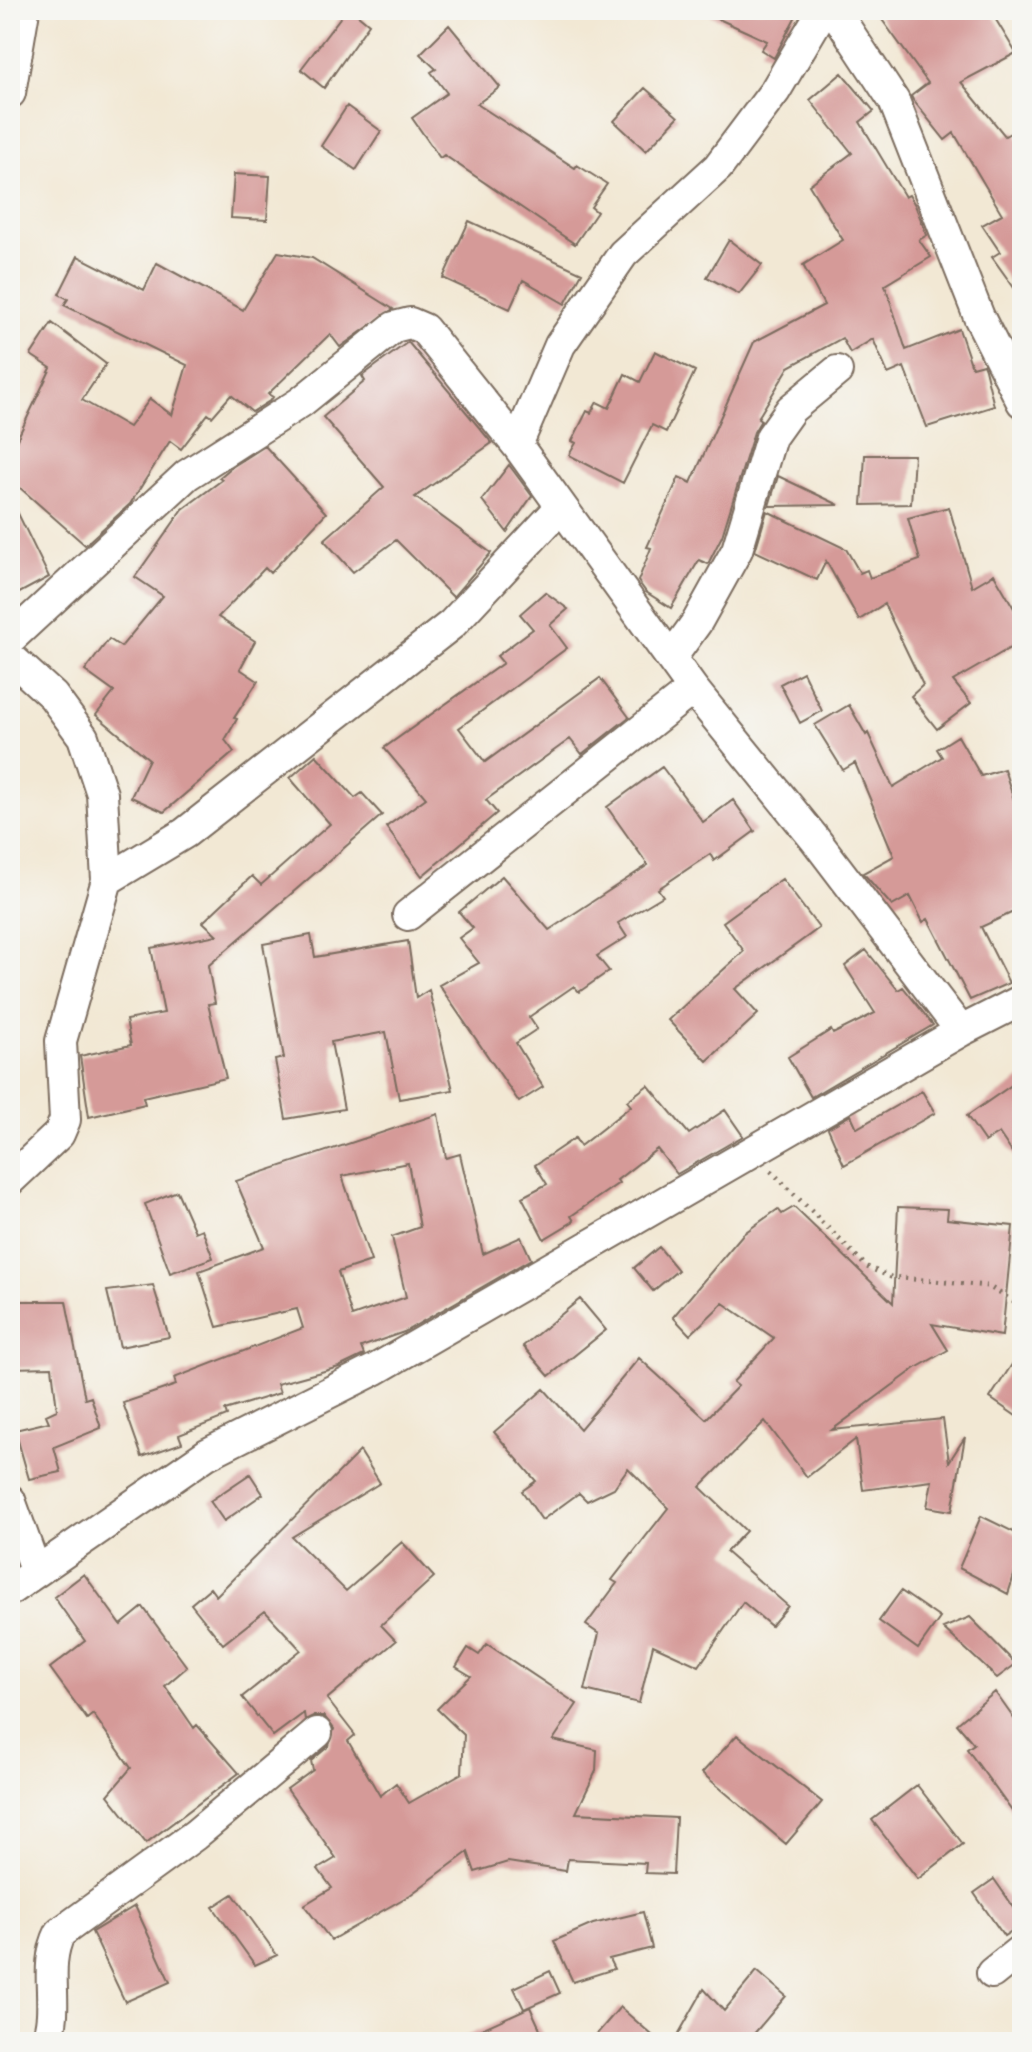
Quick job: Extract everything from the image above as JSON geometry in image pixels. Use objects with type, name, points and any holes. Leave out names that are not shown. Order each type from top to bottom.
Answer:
[{"type":"street","points":[[10,93],[24,10]]},
{"type":"street","points":[[517,445],[560,345],[623,254],[718,167],[775,91],[823,10]]},
{"type":"street","points":[[834,10],[894,101],[979,317],[1022,402]]},
{"type":"street","points":[[10,639],[187,475],[301,402],[394,327],[410,323],[424,329],[517,445],[693,689],[814,838],[961,1031]]},
{"type":"street","points":[[671,658],[697,622],[737,550],[771,437],[791,409],[837,371]]},
{"type":"street","points":[[107,880],[185,833],[452,624],[560,508]]},
{"type":"street","points":[[10,657],[53,696],[83,737],[102,794],[107,880],[61,1041],[65,1120],[59,1134],[11,1175]]},
{"type":"street","points":[[408,915],[693,689]]},
{"type":"street","points":[[10,1590],[207,1454],[376,1369],[961,1031],[1022,1000]]},
{"type":"street","points":[[10,1500],[36,1572]]},
{"type":"street","points":[[46,2042],[54,2022],[51,1950],[60,1933],[195,1835],[317,1733]]},
{"type":"street","points":[[992,1973],[1022,1949]]},
{"type":"path","points":[[754,1153],[867,1267],[891,1277],[988,1286],[1022,1307]]},
{"type":"building","points":[[346,10],[352,10],[369,24],[324,88],[301,69]]},
{"type":"building","points":[[699,10],[799,10],[774,58],[761,50],[767,41]]},
{"type":"building","points":[[875,10],[990,10],[1016,53],[961,82],[1005,136],[1014,131],[1022,145],[1022,299],[992,257],[1000,252],[982,225],[1002,214],[954,133],[945,140],[913,100],[911,96],[928,83]]},
{"type":"building","points":[[449,25],[500,87],[477,104],[575,168],[577,165],[607,184],[591,207],[597,212],[575,244],[444,155],[440,158],[412,118],[447,93],[431,72],[436,69],[420,54]]},
{"type":"building","points":[[842,73],[874,111],[860,122],[905,197],[909,195],[915,205],[927,235],[919,240],[931,257],[885,285],[906,350],[959,329],[972,367],[983,364],[994,406],[927,427],[904,367],[888,374],[873,339],[850,353],[842,338],[789,367],[758,418],[761,420],[754,432],[722,536],[708,564],[699,560],[671,608],[646,592],[638,581],[651,548],[647,547],[679,477],[691,483],[754,342],[824,305],[803,265],[843,240],[809,185],[852,153],[810,100]]},
{"type":"building","points":[[645,88],[678,117],[646,151],[614,121]]},
{"type":"building","points":[[347,106],[381,131],[356,170],[321,146]]},
{"type":"building","points":[[234,174],[270,176],[267,220],[231,218]]},
{"type":"building","points":[[469,221],[582,273],[565,304],[523,280],[510,309],[443,278]]},
{"type":"building","points":[[729,240],[762,265],[739,294],[707,277]]},
{"type":"building","points":[[278,252],[312,258],[393,309],[340,347],[330,334],[268,394],[273,397],[271,400],[252,412],[231,395],[212,417],[208,414],[181,449],[170,441],[130,504],[85,545],[10,479],[10,454],[51,368],[31,355],[52,323],[106,364],[82,400],[129,427],[150,399],[172,415],[187,365],[64,305],[68,299],[59,294],[78,256],[144,290],[157,263],[243,310]]},
{"type":"building","points":[[408,342],[492,443],[415,497],[491,553],[453,597],[396,540],[353,572],[324,540],[384,487],[323,417],[365,381],[362,376]]},
{"type":"building","points":[[655,351],[695,371],[666,432],[652,425],[623,483],[569,455],[576,443],[572,441],[587,411],[591,413],[597,402],[609,408],[625,374],[640,382]]},
{"type":"building","points":[[265,446],[326,513],[270,573],[265,568],[218,617],[255,641],[240,669],[258,681],[234,718],[237,719],[225,740],[234,752],[164,812],[131,797],[149,759],[96,715],[114,692],[85,671],[109,639],[121,647],[163,596],[135,577],[183,509],[222,480],[219,478],[232,467]]},
{"type":"building","points":[[865,455],[914,455],[911,504],[862,505]]},
{"type":"building","points":[[509,465],[532,496],[507,532],[482,500]]},
{"type":"building","points":[[778,476],[839,505],[769,506]]},
{"type":"building","points":[[10,497],[49,577],[10,598]]},
{"type":"building","points":[[949,507],[972,587],[994,574],[1022,622],[1022,641],[953,681],[971,703],[937,729],[911,696],[923,685],[884,604],[859,620],[826,561],[817,580],[755,551],[767,511],[846,549],[860,573],[867,570],[870,578],[920,560],[908,518]]},
{"type":"building","points":[[545,592],[568,609],[550,625],[567,648],[459,728],[485,762],[600,678],[629,717],[582,754],[570,739],[486,800],[497,813],[422,876],[386,827],[426,798],[384,748],[503,663],[497,656],[533,629],[520,614]]},
{"type":"building","points":[[803,672],[822,711],[800,723],[780,684]]},
{"type":"building","points":[[849,705],[866,735],[868,733],[893,787],[942,757],[937,749],[958,736],[981,776],[1004,769],[1022,825],[1022,908],[981,927],[1009,983],[970,1000],[928,919],[923,922],[910,896],[892,906],[863,873],[894,856],[855,763],[843,770],[815,725]]},
{"type":"building","points":[[316,755],[355,798],[362,793],[382,815],[208,966],[215,1003],[208,1004],[226,1078],[143,1097],[145,1104],[89,1117],[80,1056],[131,1045],[126,1020],[164,1013],[151,948],[217,935],[203,922],[252,876],[261,885],[330,824],[290,778]]},
{"type":"building","points":[[662,767],[703,822],[733,800],[755,831],[714,861],[710,854],[658,889],[663,896],[618,923],[627,937],[597,956],[609,971],[579,992],[574,986],[529,1017],[537,1029],[516,1043],[543,1087],[519,1102],[439,985],[479,963],[459,938],[473,928],[459,912],[502,876],[549,930],[648,865],[607,807]]},
{"type":"building","points":[[782,879],[819,928],[735,989],[758,1014],[707,1061],[668,1020],[744,951],[723,922]]},
{"type":"building","points":[[311,935],[315,957],[408,941],[416,998],[429,990],[453,1090],[399,1099],[386,1032],[331,1042],[344,1109],[286,1119],[275,1060],[284,1058],[263,944]]},
{"type":"building","points":[[866,950],[898,990],[903,987],[933,1025],[811,1097],[788,1057],[831,1030],[833,1034],[875,1013],[845,966]]},
{"type":"building","points":[[1022,1078],[1022,1167],[999,1133],[985,1142],[967,1116]]},
{"type":"building","points":[[648,1085],[689,1134],[725,1110],[743,1136],[677,1174],[657,1149],[617,1180],[619,1183],[571,1216],[574,1221],[544,1239],[522,1197],[547,1184],[535,1165],[575,1138],[580,1146],[631,1106],[627,1101]]},
{"type":"building","points":[[922,1091],[935,1113],[844,1165],[828,1128],[851,1115],[857,1128]]},
{"type":"building","points":[[438,1114],[446,1158],[460,1154],[483,1254],[521,1237],[531,1259],[404,1332],[361,1347],[364,1355],[339,1367],[277,1384],[280,1393],[225,1410],[227,1416],[179,1435],[182,1443],[142,1457],[123,1403],[176,1385],[174,1378],[303,1328],[297,1309],[217,1327],[199,1271],[264,1247],[236,1181]],"holes":[[[408,1163],[420,1227],[392,1237],[406,1297],[352,1316],[338,1272],[371,1261],[342,1176]]]},
{"type":"building","points":[[177,1191],[195,1232],[202,1229],[213,1258],[170,1273],[145,1204]]},
{"type":"building","points":[[794,1207],[893,1303],[898,1207],[948,1209],[947,1219],[1013,1226],[1002,1336],[932,1324],[948,1350],[916,1368],[832,1430],[943,1419],[949,1462],[965,1437],[952,1511],[927,1507],[932,1481],[863,1490],[856,1439],[807,1477],[765,1421],[700,1487],[746,1531],[726,1552],[788,1606],[771,1626],[743,1602],[699,1666],[653,1645],[639,1703],[585,1690],[599,1634],[586,1625],[617,1583],[612,1580],[668,1508],[628,1468],[614,1488],[587,1501],[579,1493],[542,1520],[522,1491],[536,1481],[494,1432],[544,1389],[580,1429],[639,1358],[706,1419],[738,1386],[733,1382],[774,1338],[723,1303],[690,1335],[673,1317],[743,1234],[778,1209],[782,1214]]},
{"type":"building","points":[[659,1247],[678,1270],[653,1291],[634,1268]]},
{"type":"building","points":[[153,1285],[169,1337],[120,1347],[107,1291]]},
{"type":"building","points":[[580,1299],[606,1330],[549,1376],[523,1346]]},
{"type":"building","points":[[10,1301],[66,1301],[85,1399],[91,1397],[101,1428],[54,1447],[61,1472],[29,1479],[15,1430],[49,1422],[46,1415],[57,1410],[52,1367],[10,1368]]},
{"type":"building","points":[[1022,1349],[1022,1420],[990,1398]]},
{"type":"building","points":[[360,1451],[380,1483],[292,1537],[346,1591],[402,1542],[434,1577],[381,1625],[396,1641],[327,1699],[355,1735],[348,1741],[380,1796],[396,1783],[409,1803],[462,1773],[464,1735],[437,1709],[471,1676],[456,1667],[468,1648],[479,1655],[487,1644],[577,1704],[553,1740],[597,1750],[596,1771],[576,1813],[676,1818],[673,1874],[645,1873],[646,1863],[568,1859],[566,1871],[508,1862],[475,1872],[468,1852],[410,1895],[331,1940],[304,1905],[332,1888],[318,1869],[336,1858],[287,1789],[313,1770],[311,1761],[329,1746],[334,1729],[324,1716],[305,1720],[304,1713],[273,1736],[242,1697],[301,1650],[265,1611],[223,1644],[191,1604],[210,1588],[216,1596]]},
{"type":"building","points":[[250,1474],[263,1494],[224,1521],[210,1501]]},
{"type":"building","points":[[981,1516],[1022,1536],[1022,1550],[1008,1594],[959,1568]]},
{"type":"building","points":[[84,1574],[121,1625],[143,1607],[187,1667],[165,1686],[194,1728],[197,1725],[239,1773],[146,1843],[108,1795],[131,1768],[93,1714],[87,1719],[50,1668],[85,1641],[54,1597]]},
{"type":"building","points":[[901,1591],[940,1618],[918,1649],[879,1621]]},
{"type":"building","points":[[970,1617],[1016,1664],[997,1678],[943,1628]]},
{"type":"building","points":[[995,1692],[1022,1730],[1022,1825],[967,1749],[974,1744],[957,1724]]},
{"type":"building","points":[[737,1735],[822,1802],[786,1844],[702,1773]]},
{"type":"building","points":[[917,1785],[963,1844],[918,1879],[872,1820]]},
{"type":"building","points":[[994,1879],[1022,1919],[1022,1924],[1004,1936],[974,1893]]},
{"type":"building","points":[[233,1894],[277,1955],[255,1965],[213,1907]]},
{"type":"building","points":[[135,1906],[170,1982],[125,2002],[92,1932]]},
{"type":"building","points":[[643,1912],[652,1948],[609,1959],[614,1969],[573,1982],[554,1941],[593,1924]]},
{"type":"building","points":[[550,1971],[560,1993],[524,2009],[514,1988]]},
{"type":"building","points":[[757,1971],[786,1996],[747,2042],[674,2042],[704,1989],[724,2011]]},
{"type":"building","points":[[530,2007],[546,2042],[453,2042]]},
{"type":"building","points":[[620,2007],[660,2042],[590,2042]]}]
